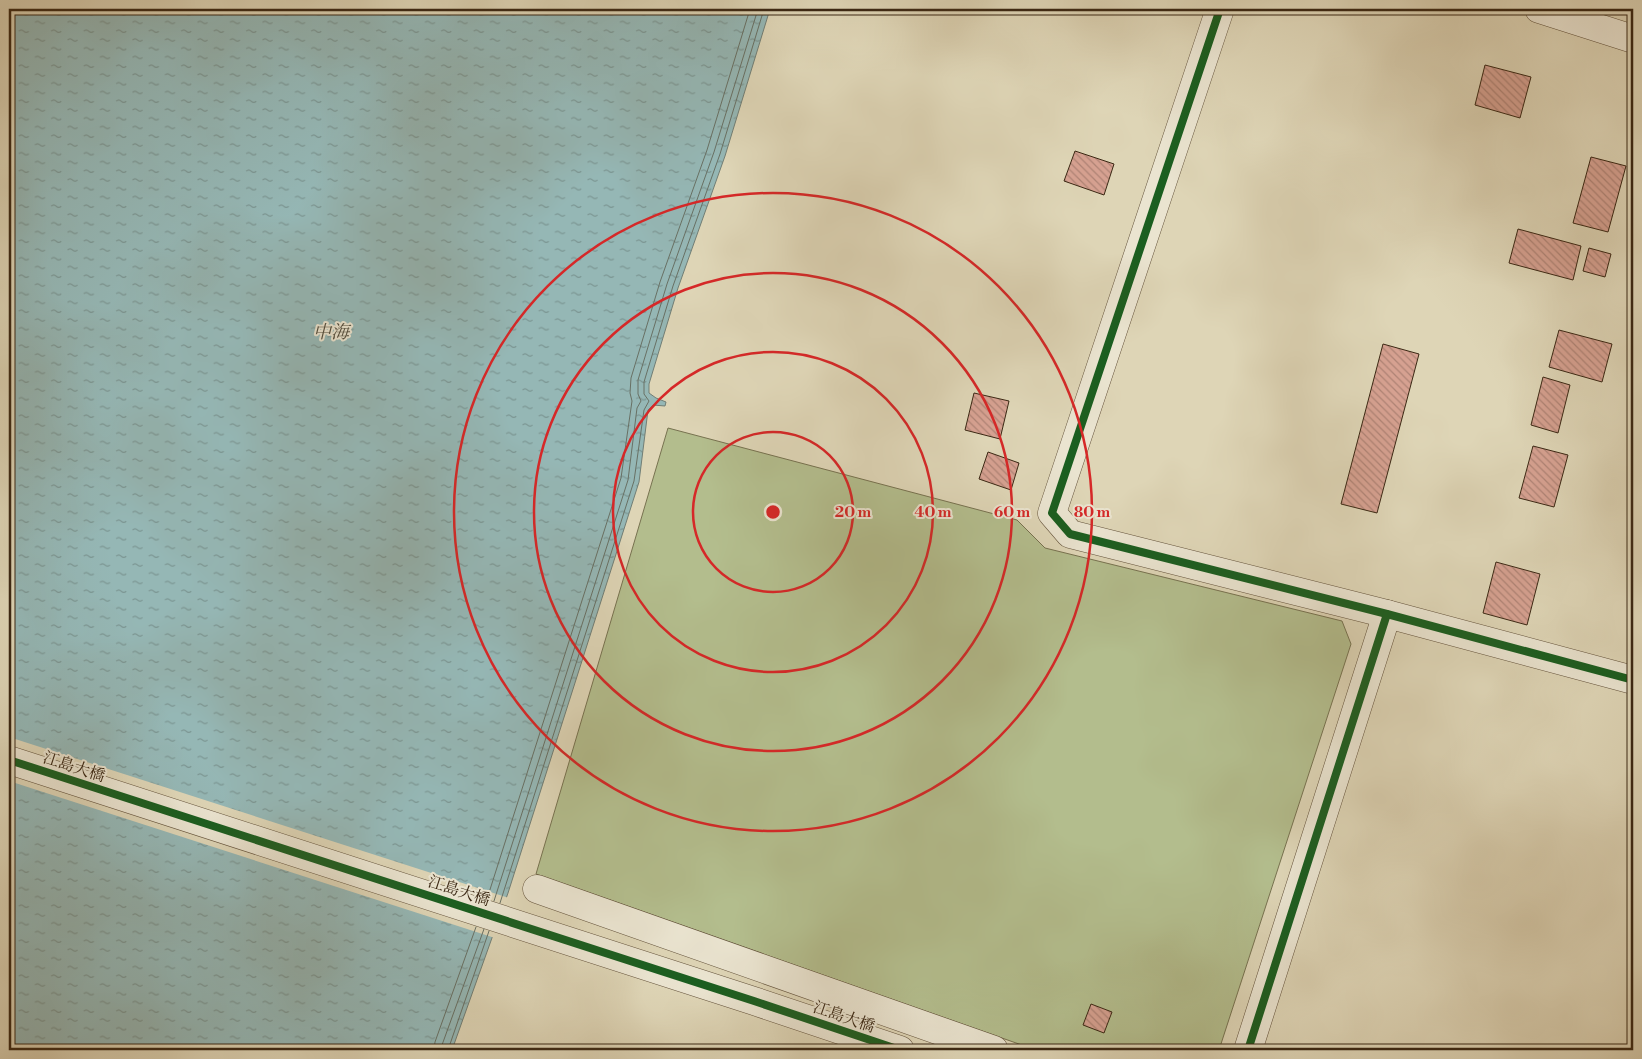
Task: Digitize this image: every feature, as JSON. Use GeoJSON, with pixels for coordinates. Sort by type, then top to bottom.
{"type":"FeatureCollection","features":[{"type":"Feature","properties":{"kind":"street"},"geometry":{"type":"LineString","coordinates":[[1220,9],[1052,512],[1070,534],[1387,614],[1633,680]]}},
{"type":"Feature","properties":{"kind":"street"},"geometry":{"type":"LineString","coordinates":[[1539,9],[1633,39]]}},
{"type":"Feature","properties":{"kind":"street"},"geometry":{"type":"LineString","coordinates":[[1248,1050],[1387,614]]}},
{"type":"Feature","properties":{"kind":"street","name":"江島大橋"},"geometry":{"type":"LineString","coordinates":[[9,760],[900,1050]]}},
{"type":"Feature","properties":{"kind":"street"},"geometry":{"type":"LineString","coordinates":[[537,889],[994,1050]]}},
{"type":"Feature","properties":{"kind":"green space"},"geometry":{"type":"Polygon","coordinates":[[[668,428],[1017,520],[1045,548],[1342,621],[1351,644],[1219,1050],[1036,1050],[536,874],[668,428]]]}},
{"type":"Feature","properties":{"kind":"water","name":"中海"},"geometry":{"type":"Polygon","coordinates":[[[9,9],[770,9],[725,156],[678,288],[649,384],[649,393],[666,402],[665,406],[653,405],[648,410],[639,482],[508,893],[452,1050],[9,1050],[9,9]]]}},
{"type":"Feature","properties":{"kind":"pier"},"geometry":{"type":"Polygon","coordinates":[[[9,737],[509,898],[495,938],[9,781],[9,737]]]}},
{"type":"Feature","properties":{"kind":"building"},"geometry":{"type":"Polygon","coordinates":[[[1485,65],[1531,77],[1520,118],[1475,105],[1485,65]]]}},
{"type":"Feature","properties":{"kind":"building"},"geometry":{"type":"Polygon","coordinates":[[[1075,151],[1114,164],[1104,195],[1064,181],[1075,151]]]}},
{"type":"Feature","properties":{"kind":"building"},"geometry":{"type":"Polygon","coordinates":[[[1591,157],[1626,166],[1608,232],[1573,223],[1591,157]]]}},
{"type":"Feature","properties":{"kind":"building"},"geometry":{"type":"Polygon","coordinates":[[[1518,229],[1581,246],[1573,280],[1509,263],[1518,229]]]}},
{"type":"Feature","properties":{"kind":"building"},"geometry":{"type":"Polygon","coordinates":[[[1589,248],[1611,254],[1605,277],[1583,271],[1589,248]]]}},
{"type":"Feature","properties":{"kind":"building"},"geometry":{"type":"Polygon","coordinates":[[[1559,330],[1612,344],[1602,382],[1549,367],[1559,330]]]}},
{"type":"Feature","properties":{"kind":"building"},"geometry":{"type":"Polygon","coordinates":[[[1383,344],[1419,354],[1377,513],[1341,504],[1383,344]]]}},
{"type":"Feature","properties":{"kind":"building"},"geometry":{"type":"Polygon","coordinates":[[[1543,377],[1570,385],[1558,433],[1531,425],[1543,377]]]}},
{"type":"Feature","properties":{"kind":"building"},"geometry":{"type":"Polygon","coordinates":[[[974,393],[1009,401],[1000,439],[965,430],[974,393]]]}},
{"type":"Feature","properties":{"kind":"building"},"geometry":{"type":"Polygon","coordinates":[[[1533,446],[1568,455],[1554,507],[1519,498],[1533,446]]]}},
{"type":"Feature","properties":{"kind":"building"},"geometry":{"type":"Polygon","coordinates":[[[988,452],[1019,463],[1011,490],[979,479],[988,452]]]}},
{"type":"Feature","properties":{"kind":"building"},"geometry":{"type":"Polygon","coordinates":[[[1496,562],[1540,574],[1527,625],[1483,613],[1496,562]]]}},
{"type":"Feature","properties":{"kind":"building"},"geometry":{"type":"Polygon","coordinates":[[[1091,1004],[1112,1012],[1104,1033],[1083,1025],[1091,1004]]]}},
{"type":"Feature","properties":{"kind":"cycle path"},"geometry":{"type":"LineString","coordinates":[[1220,9],[1052,513],[1070,534],[1387,614],[1633,680]]}},
{"type":"Feature","properties":{"kind":"cycle path"},"geometry":{"type":"LineString","coordinates":[[1248,1050],[1387,614]]}},
{"type":"Feature","properties":{"kind":"cycle path"},"geometry":{"type":"LineString","coordinates":[[9,760],[900,1050]]}}]}
